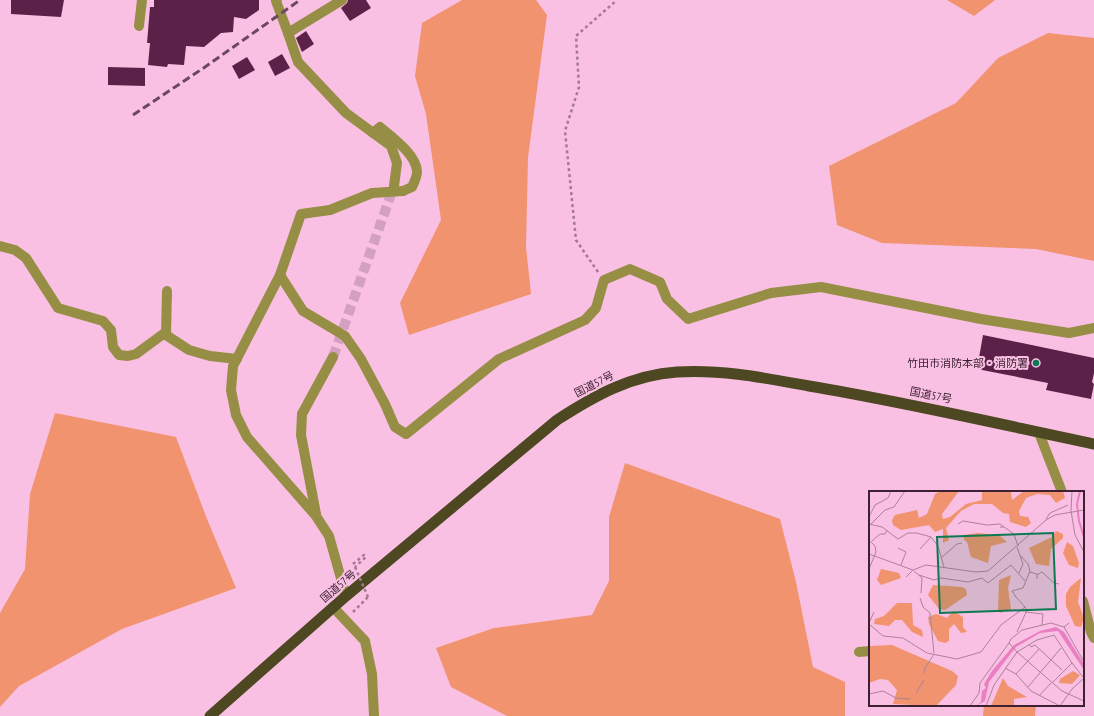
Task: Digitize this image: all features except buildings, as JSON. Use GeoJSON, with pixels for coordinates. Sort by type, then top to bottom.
{"type":"FeatureCollection","features":[{"type":"Feature","properties":{"kind":"highway","name":"国道57号"},"geometry":{"type":"LineString","coordinates":[[210,716],[333,607],[557,420],[589,400],[626,383],[676,372],[715,372],[744,375],[892,401],[1094,444]]}},
{"type":"Feature","properties":{"kind":"street"},"geometry":{"type":"LineString","coordinates":[[139,26],[142,0]]}},
{"type":"Feature","properties":{"kind":"street"},"geometry":{"type":"LineString","coordinates":[[277,0],[276,1],[298,62],[346,113],[391,146],[397,163],[398,189]]}},
{"type":"Feature","properties":{"kind":"street"},"geometry":{"type":"LineString","coordinates":[[288,33],[342,0]]}},
{"type":"Feature","properties":{"kind":"street"},"geometry":{"type":"LineString","coordinates":[[346,596],[329,536],[316,516],[247,437],[236,415],[230,390],[233,366],[280,275],[301,214],[330,210],[372,193],[412,187],[416,179],[417,171],[413,160],[404,148],[380,127],[372,132]]}},
{"type":"Feature","properties":{"kind":"street"},"geometry":{"type":"LineString","coordinates":[[0,246],[16,250],[26,258],[58,308],[103,321],[111,330],[113,346],[119,355],[128,356],[136,354],[166,332]]}},
{"type":"Feature","properties":{"kind":"street"},"geometry":{"type":"LineString","coordinates":[[280,275],[303,310],[345,336],[361,360],[385,404],[395,427],[406,434],[499,359],[585,320],[596,308],[604,280],[630,268],[660,282],[667,300],[688,320],[771,293],[820,287],[981,319],[1062,332],[1069,333],[1094,328]]}},
{"type":"Feature","properties":{"kind":"street"},"geometry":{"type":"LineString","coordinates":[[167,291],[166,335],[189,350],[210,356],[237,359]]}},
{"type":"Feature","properties":{"kind":"street"},"geometry":{"type":"LineString","coordinates":[[316,516],[301,435],[302,414],[332,357]]}},
{"type":"Feature","properties":{"kind":"street"},"geometry":{"type":"LineString","coordinates":[[1039,433],[1062,491]]}},
{"type":"Feature","properties":{"kind":"street"},"geometry":{"type":"LineString","coordinates":[[1084,605],[1094,638]]}},
{"type":"Feature","properties":{"kind":"street"},"geometry":{"type":"LineString","coordinates":[[333,607],[365,641],[372,674],[374,716]]}},
{"type":"Feature","properties":{"kind":"street"},"geometry":{"type":"LineString","coordinates":[[859,652],[869,651]]}},
{"type":"Feature","properties":{"kind":"path"},"geometry":{"type":"LineString","coordinates":[[604,280],[576,240],[565,130],[579,87],[576,36],[617,0]]}},
{"type":"Feature","properties":{"kind":"path"},"geometry":{"type":"LineString","coordinates":[[350,615],[368,597],[356,567],[366,557],[364,555],[353,564]]}},
{"type":"Feature","properties":{"kind":"shaded area"},"geometry":{"type":"Polygon","coordinates":[[[462,0],[536,0],[547,15],[528,157],[526,247],[531,294],[409,335],[400,303],[441,220],[426,114],[415,76],[422,23],[462,0]]]}},
{"type":"Feature","properties":{"kind":"shaded area"},"geometry":{"type":"Polygon","coordinates":[[[947,0],[995,0],[974,16],[947,0]]]}},
{"type":"Feature","properties":{"kind":"shaded area"},"geometry":{"type":"Polygon","coordinates":[[[1048,33],[1094,38],[1094,261],[1036,249],[882,243],[837,225],[829,166],[956,103],[998,58],[1048,33]]]}},
{"type":"Feature","properties":{"kind":"shaded area"},"geometry":{"type":"Polygon","coordinates":[[[55,413],[176,437],[207,519],[236,588],[122,629],[19,686],[0,707],[0,613],[25,569],[30,494],[55,413]]]}},
{"type":"Feature","properties":{"kind":"shaded area"},"geometry":{"type":"Polygon","coordinates":[[[625,463],[780,519],[796,582],[813,667],[845,682],[845,716],[507,716],[451,687],[436,648],[494,628],[592,615],[609,581],[609,517],[625,463]]]}},
{"type":"Feature","properties":{"kind":"shaded area"},"geometry":{"type":"Polygon","coordinates":[[[984,706],[1036,706],[1035,716],[983,716],[984,706]]]}},
{"type":"Feature","properties":{"kind":"tunnel"},"geometry":{"type":"LineString","coordinates":[[333,357],[394,186]]}},
{"type":"Feature","properties":{"kind":"railway"},"geometry":{"type":"LineString","coordinates":[[133,115],[205,67],[300,0]]}},
{"type":"Feature","properties":{"kind":"place","name":"竹田市消防本部・消防署"},"geometry":{"type":"Point","coordinates":[1036,363]}}]}
